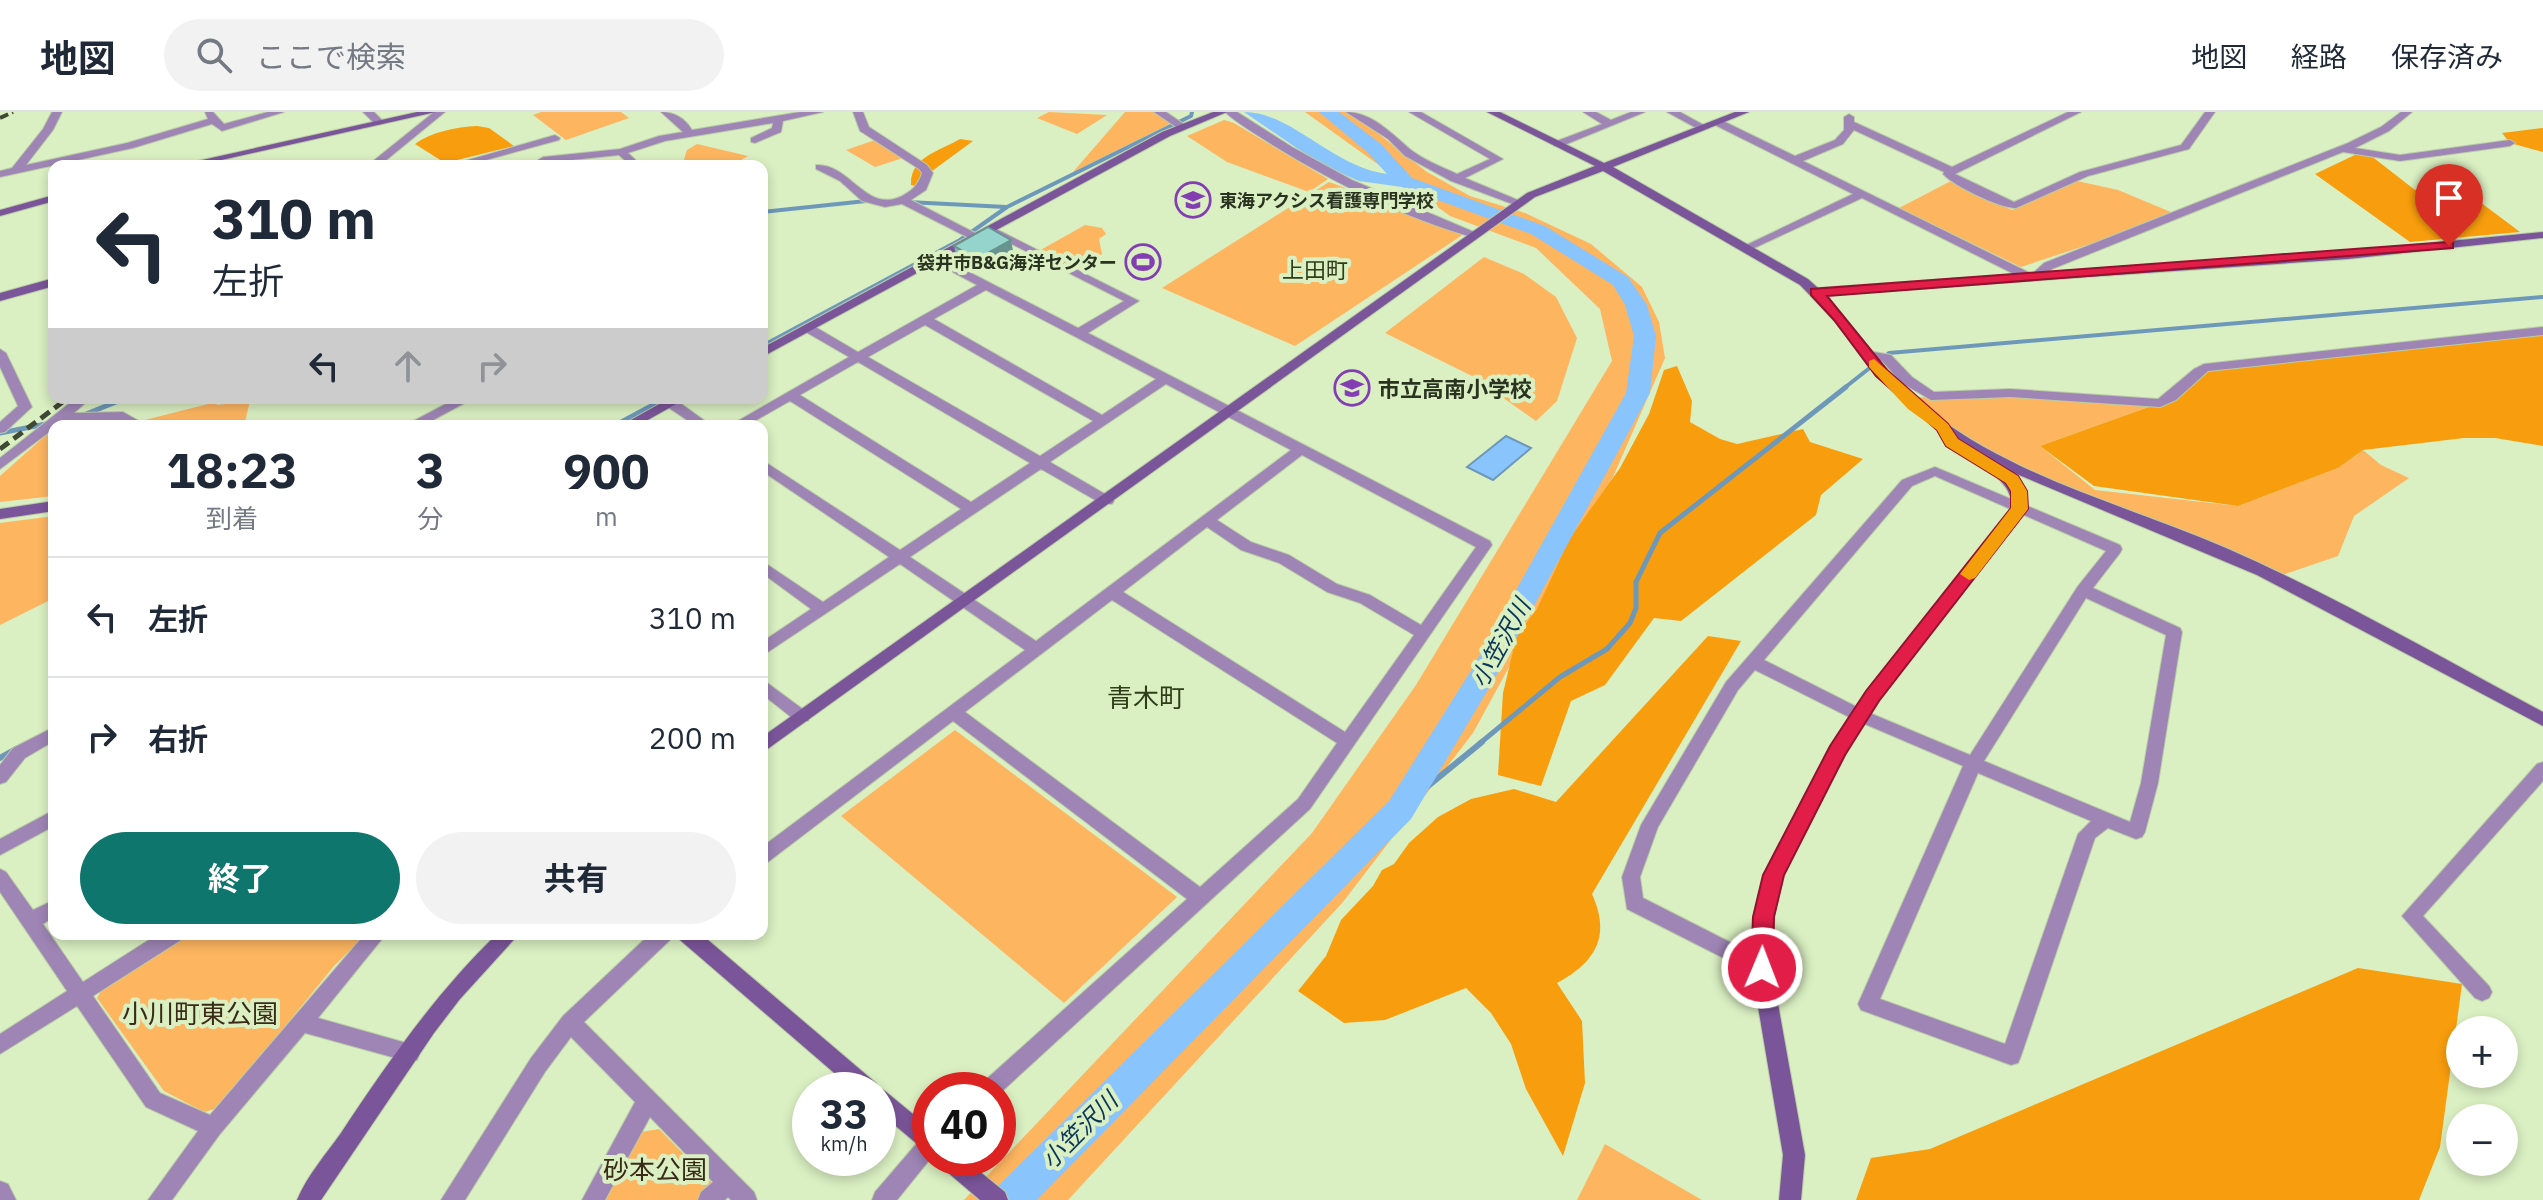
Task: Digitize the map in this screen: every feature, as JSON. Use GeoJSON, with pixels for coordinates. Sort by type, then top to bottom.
{"type":"FeatureCollection","features":[{"type":"Feature","properties":{"kind":"street"},"geometry":{"type":"LineString","coordinates":[[15,172],[48,130],[57,112]]}},
{"type":"Feature","properties":{"kind":"street"},"geometry":{"type":"LineString","coordinates":[[68,160],[129,146],[210,116],[222,128],[279,112]]}},
{"type":"Feature","properties":{"kind":"street"},"geometry":{"type":"LineString","coordinates":[[368,112],[380,123]]}},
{"type":"Feature","properties":{"kind":"street"},"geometry":{"type":"LineString","coordinates":[[208,160],[431,112]]}},
{"type":"Feature","properties":{"kind":"street"},"geometry":{"type":"LineString","coordinates":[[380,160],[440,112]]}},
{"type":"Feature","properties":{"kind":"street"},"geometry":{"type":"LineString","coordinates":[[666,112],[685,126],[689,133]]}},
{"type":"Feature","properties":{"kind":"street"},"geometry":{"type":"LineString","coordinates":[[543,160],[621,152],[762,116],[778,119],[818,112]]}},
{"type":"Feature","properties":{"kind":"street"},"geometry":{"type":"LineString","coordinates":[[820,167],[844,179],[875,202],[903,200],[922,188],[928,173],[864,129],[858,112]]}},
{"type":"Feature","properties":{"kind":"street"},"geometry":{"type":"LineString","coordinates":[[1159,112],[1183,127]]}},
{"type":"Feature","properties":{"kind":"street"},"geometry":{"type":"LineString","coordinates":[[768,350],[1183,127],[1222,112]]}},
{"type":"Feature","properties":{"kind":"street"},"geometry":{"type":"LineString","coordinates":[[1230,112],[1321,171],[1386,202],[1477,234]]}},
{"type":"Feature","properties":{"kind":"street"},"geometry":{"type":"LineString","coordinates":[[1351,112],[1392,137],[1409,154],[1455,179],[1516,205]]}},
{"type":"Feature","properties":{"kind":"street"},"geometry":{"type":"LineString","coordinates":[[1414,112],[1498,159],[1455,179]]}},
{"type":"Feature","properties":{"kind":"street"},"geometry":{"type":"LineString","coordinates":[[1427,119],[1444,112]]}},
{"type":"Feature","properties":{"kind":"street"},"geometry":{"type":"LineString","coordinates":[[1492,112],[1603,166],[1816,292],[1898,391],[1977,450],[2028,476],[2251,565],[2543,720]]}},
{"type":"Feature","properties":{"kind":"street"},"geometry":{"type":"LineString","coordinates":[[1588,112],[1611,124]]}},
{"type":"Feature","properties":{"kind":"street"},"geometry":{"type":"LineString","coordinates":[[1558,144],[1640,112]]}},
{"type":"Feature","properties":{"kind":"street"},"geometry":{"type":"LineString","coordinates":[[1672,112],[1704,128]]}},
{"type":"Feature","properties":{"kind":"street"},"geometry":{"type":"LineString","coordinates":[[768,742],[967,602],[1516,205],[1603,166],[1744,112]]}},
{"type":"Feature","properties":{"kind":"street"},"geometry":{"type":"LineString","coordinates":[[2076,112],[1952,171],[1949,176],[2009,205],[2016,205],[2084,174],[2185,147],[2210,112]]}},
{"type":"Feature","properties":{"kind":"street"},"geometry":{"type":"LineString","coordinates":[[2032,275],[2343,149],[2385,129],[2407,112]]}},
{"type":"Feature","properties":{"kind":"street"},"geometry":{"type":"LineString","coordinates":[[1793,161],[1839,142],[1849,131],[1849,118],[1952,171]]}},
{"type":"Feature","properties":{"kind":"street"},"geometry":{"type":"LineString","coordinates":[[755,140],[777,130],[778,119]]}},
{"type":"Feature","properties":{"kind":"street"},"geometry":{"type":"LineString","coordinates":[[1719,123],[2032,275]]}},
{"type":"Feature","properties":{"kind":"street"},"geometry":{"type":"LineString","coordinates":[[474,160],[555,138]]}},
{"type":"Feature","properties":{"kind":"street"},"geometry":{"type":"LineString","coordinates":[[2343,149],[2400,158],[2510,143]]}},
{"type":"Feature","properties":{"kind":"street"},"geometry":{"type":"LineString","coordinates":[[621,152],[630,160]]}},
{"type":"Feature","properties":{"kind":"street"},"geometry":{"type":"LineString","coordinates":[[0,174],[48,164]]}},
{"type":"Feature","properties":{"kind":"street"},"geometry":{"type":"LineString","coordinates":[[1746,248],[1862,194]]}},
{"type":"Feature","properties":{"kind":"street"},"geometry":{"type":"LineString","coordinates":[[0,213],[48,200]]}},
{"type":"Feature","properties":{"kind":"street"},"geometry":{"type":"LineString","coordinates":[[903,200],[975,237]]}},
{"type":"Feature","properties":{"kind":"street"},"geometry":{"type":"LineString","coordinates":[[990,229],[1133,301],[1077,334]]}},
{"type":"Feature","properties":{"kind":"street"},"geometry":{"type":"LineString","coordinates":[[1816,292],[2348,255],[2543,235]]}},
{"type":"Feature","properties":{"kind":"street"},"geometry":{"type":"LineString","coordinates":[[934,258],[1163,380],[1485,545],[1304,804],[1009,1072]]}},
{"type":"Feature","properties":{"kind":"street"},"geometry":{"type":"LineString","coordinates":[[0,297],[48,284]]}},
{"type":"Feature","properties":{"kind":"street"},"geometry":{"type":"LineString","coordinates":[[746,420],[984,286]]}},
{"type":"Feature","properties":{"kind":"street"},"geometry":{"type":"LineString","coordinates":[[924,319],[1103,421]]}},
{"type":"Feature","properties":{"kind":"street"},"geometry":{"type":"LineString","coordinates":[[808,328],[1107,501]]}},
{"type":"Feature","properties":{"kind":"street"},"geometry":{"type":"LineString","coordinates":[[1868,355],[1886,358],[1907,380],[1931,396],[2010,393],[2160,403],[2168,400],[2188,378],[2204,368],[2543,331]]}},
{"type":"Feature","properties":{"kind":"street"},"geometry":{"type":"LineString","coordinates":[[0,353],[25,407],[0,429]]}},
{"type":"Feature","properties":{"kind":"street"},"geometry":{"type":"LineString","coordinates":[[768,646],[1163,380]]}},
{"type":"Feature","properties":{"kind":"street"},"geometry":{"type":"LineString","coordinates":[[790,395],[971,509]]}},
{"type":"Feature","properties":{"kind":"street"},"geometry":{"type":"LineString","coordinates":[[55,420],[76,404]]}},
{"type":"Feature","properties":{"kind":"street"},"geometry":{"type":"LineString","coordinates":[[423,420],[455,404]]}},
{"type":"Feature","properties":{"kind":"street"},"geometry":{"type":"LineString","coordinates":[[638,420],[668,404]]}},
{"type":"Feature","properties":{"kind":"street"},"geometry":{"type":"LineString","coordinates":[[680,404],[698,420]]}},
{"type":"Feature","properties":{"kind":"street"},"geometry":{"type":"LineString","coordinates":[[59,417],[123,416],[130,420]]}},
{"type":"Feature","properties":{"kind":"street"},"geometry":{"type":"LineString","coordinates":[[0,465],[48,426]]}},
{"type":"Feature","properties":{"kind":"street"},"geometry":{"type":"LineString","coordinates":[[1790,1200],[1794,1155],[1762,968],[1764,917],[1774,875],[1859,715],[2019,509],[2019,491],[2012,480],[1964,452],[1952,442],[1943,427]]}},
{"type":"Feature","properties":{"kind":"street"},"geometry":{"type":"LineString","coordinates":[[768,852],[1301,449]]}},
{"type":"Feature","properties":{"kind":"street"},"geometry":{"type":"LineString","coordinates":[[768,468],[1037,650]]}},
{"type":"Feature","properties":{"kind":"street"},"geometry":{"type":"LineString","coordinates":[[1762,968],[1634,903],[1631,877],[1650,825],[1672,782],[1732,686],[1907,483],[1935,471],[2115,549],[2083,590],[1973,764],[1868,1004],[2011,1056],[2087,834],[2105,820]]}},
{"type":"Feature","properties":{"kind":"street"},"geometry":{"type":"LineString","coordinates":[[0,514],[48,507]]}},
{"type":"Feature","properties":{"kind":"street"},"geometry":{"type":"LineString","coordinates":[[1207,520],[1246,546],[1284,559],[1332,588],[1365,599],[1423,633]]}},
{"type":"Feature","properties":{"kind":"street"},"geometry":{"type":"LineString","coordinates":[[768,570],[822,609]]}},
{"type":"Feature","properties":{"kind":"street"},"geometry":{"type":"LineString","coordinates":[[1752,661],[1859,715],[2136,832],[2151,789],[2164,675],[2174,632],[2083,590]]}},
{"type":"Feature","properties":{"kind":"street"},"geometry":{"type":"LineString","coordinates":[[1113,593],[1347,741]]}},
{"type":"Feature","properties":{"kind":"street"},"geometry":{"type":"LineString","coordinates":[[768,690],[802,717]]}},
{"type":"Feature","properties":{"kind":"street"},"geometry":{"type":"LineString","coordinates":[[953,712],[1200,898]]}},
{"type":"Feature","properties":{"kind":"street"},"geometry":{"type":"LineString","coordinates":[[0,777],[19,753],[48,736]]}},
{"type":"Feature","properties":{"kind":"street"},"geometry":{"type":"LineString","coordinates":[[2482,992],[2411,916],[2543,769]]}},
{"type":"Feature","properties":{"kind":"street"},"geometry":{"type":"LineString","coordinates":[[0,848],[48,820]]}},
{"type":"Feature","properties":{"kind":"street"},"geometry":{"type":"LineString","coordinates":[[0,877],[153,1100],[213,1127]]}},
{"type":"Feature","properties":{"kind":"street"},"geometry":{"type":"LineString","coordinates":[[31,921],[48,911]]}},
{"type":"Feature","properties":{"kind":"street"},"geometry":{"type":"LineString","coordinates":[[0,1045],[164,940]]}},
{"type":"Feature","properties":{"kind":"street"},"geometry":{"type":"LineString","coordinates":[[159,1200],[213,1127],[372,940]]}},
{"type":"Feature","properties":{"kind":"street"},"geometry":{"type":"LineString","coordinates":[[308,1200],[410,1053],[479,961],[503,940]]}},
{"type":"Feature","properties":{"kind":"street"},"geometry":{"type":"LineString","coordinates":[[452,1200],[570,1022],[657,940]]}},
{"type":"Feature","properties":{"kind":"street"},"geometry":{"type":"LineString","coordinates":[[694,940],[848,1072]]}},
{"type":"Feature","properties":{"kind":"street"},"geometry":{"type":"LineString","coordinates":[[570,1022],[646,1103],[746,1200]]}},
{"type":"Feature","properties":{"kind":"street"},"geometry":{"type":"LineString","coordinates":[[302,1023],[410,1053]]}},
{"type":"Feature","properties":{"kind":"street"},"geometry":{"type":"LineString","coordinates":[[593,1200],[646,1103]]}},
{"type":"Feature","properties":{"kind":"street"},"geometry":{"type":"LineString","coordinates":[[896,1114],[912,1127]]}},
{"type":"Feature","properties":{"kind":"street"},"geometry":{"type":"LineString","coordinates":[[883,1200],[912,1165]]}},
{"type":"Feature","properties":{"kind":"street"},"geometry":{"type":"LineString","coordinates":[[968,1176],[997,1200]]}},
{"type":"Feature","properties":{"kind":"street"},"geometry":{"type":"LineString","coordinates":[[709,1200],[728,1182]]}},
{"type":"Feature","properties":{"kind":"street"},"geometry":{"type":"LineString","coordinates":[[0,1192],[5,1200]]}},
{"type":"Feature","properties":{"kind":"green space"},"geometry":{"type":"Polygon","coordinates":[[[541,112],[621,112],[629,118],[566,140],[533,115],[541,112]]]}},
{"type":"Feature","properties":{"kind":"green space"},"geometry":{"type":"Polygon","coordinates":[[[1049,112],[1107,115],[1077,134],[1037,118],[1049,112]]]}},
{"type":"Feature","properties":{"kind":"green space"},"geometry":{"type":"Polygon","coordinates":[[[1125,112],[1159,112],[1176,121],[1073,172],[1125,112]]]}},
{"type":"Feature","properties":{"kind":"green space"},"geometry":{"type":"Polygon","coordinates":[[[1305,112],[1351,112],[1427,172],[1470,196],[1525,213],[1591,244],[1642,287],[1659,322],[1665,358],[1613,477],[1473,733],[1343,902],[1068,1200],[964,1200],[987,1176],[1016,1176],[1016,1145],[1312,833],[1416,685],[1612,361],[1600,309],[1536,248],[1450,216],[1305,112]]]}},
{"type":"Feature","properties":{"kind":"green space"},"geometry":{"type":"Polygon","coordinates":[[[1224,120],[1328,179],[1309,192],[1227,162],[1187,136],[1224,120]]]}},
{"type":"Feature","properties":{"kind":"green space"},"geometry":{"type":"Polygon","coordinates":[[[878,139],[903,158],[875,167],[846,150],[878,139]]]}},
{"type":"Feature","properties":{"kind":"green space"},"geometry":{"type":"Polygon","coordinates":[[[697,144],[748,156],[741,160],[684,160],[687,150],[697,144]]]}},
{"type":"Feature","properties":{"kind":"green space"},"geometry":{"type":"Polygon","coordinates":[[[1951,181],[2012,210],[2077,181],[2118,190],[2178,215],[2021,267],[1899,208],[1951,181]]]}},
{"type":"Feature","properties":{"kind":"green space"},"geometry":{"type":"Polygon","coordinates":[[[1329,182],[1467,232],[1295,346],[1162,288],[1329,182]]]}},
{"type":"Feature","properties":{"kind":"green space"},"geometry":{"type":"Polygon","coordinates":[[[1085,225],[1102,228],[1106,234],[1099,239],[1102,254],[1074,271],[1037,252],[1085,225]]]}},
{"type":"Feature","properties":{"kind":"green space"},"geometry":{"type":"Polygon","coordinates":[[[1484,257],[1524,274],[1556,297],[1577,338],[1557,401],[1536,421],[1472,376],[1385,333],[1484,257]]]}},
{"type":"Feature","properties":{"kind":"green space"},"geometry":{"type":"Polygon","coordinates":[[[2020,393],[2160,403],[2040,446],[2095,490],[2238,506],[2338,468],[2363,450],[2381,465],[2409,478],[2354,516],[2338,556],[2282,575],[2038,480],[1973,447],[1906,398],[2020,393]]]}},
{"type":"Feature","properties":{"kind":"green space"},"geometry":{"type":"Polygon","coordinates":[[[208,404],[249,404],[245,420],[145,420],[208,404]]]}},
{"type":"Feature","properties":{"kind":"green space"},"geometry":{"type":"Polygon","coordinates":[[[48,433],[48,497],[0,502],[0,476],[48,433]]]}},
{"type":"Feature","properties":{"kind":"green space"},"geometry":{"type":"Polygon","coordinates":[[[48,517],[48,601],[0,625],[0,523],[48,517]]]}},
{"type":"Feature","properties":{"kind":"green space"},"geometry":{"type":"Polygon","coordinates":[[[955,730],[1177,897],[1064,1003],[841,816],[955,730]]]}},
{"type":"Feature","properties":{"kind":"green space","name":"小川町東公園"},"geometry":{"type":"Polygon","coordinates":[[[177,940],[361,940],[334,966],[219,1108],[204,1112],[164,1091],[97,998],[104,986],[177,940]]]}},
{"type":"Feature","properties":{"kind":"green space","name":"砂本公園"},"geometry":{"type":"Polygon","coordinates":[[[659,1129],[713,1184],[697,1200],[603,1200],[641,1132],[659,1129]]]}},
{"type":"Feature","properties":{"kind":"green space"},"geometry":{"type":"Polygon","coordinates":[[[1605,1144],[1702,1200],[1577,1200],[1605,1144]]]}},
{"type":"Feature","properties":{"kind":"shaded area"},"geometry":{"type":"Polygon","coordinates":[[[461,128],[489,128],[514,146],[457,160],[440,160],[415,144],[428,136],[461,128]]]}},
{"type":"Feature","properties":{"kind":"shaded area"},"geometry":{"type":"Polygon","coordinates":[[[2543,128],[2543,152],[2510,143],[2502,133],[2543,128]]]}},
{"type":"Feature","properties":{"kind":"shaded area"},"geometry":{"type":"Polygon","coordinates":[[[960,139],[973,141],[928,174],[922,188],[911,185],[915,168],[920,162],[960,139]]]}},
{"type":"Feature","properties":{"kind":"shaded area"},"geometry":{"type":"Polygon","coordinates":[[[2359,153],[2370,155],[2415,190],[2460,187],[2520,232],[2410,242],[2315,174],[2359,153]]]}},
{"type":"Feature","properties":{"kind":"shaded area"},"geometry":{"type":"Polygon","coordinates":[[[2543,331],[2543,446],[2495,438],[2464,438],[2363,450],[2338,468],[2238,506],[2094,486],[2040,446],[2160,403],[2204,368],[2543,331]]]}},
{"type":"Feature","properties":{"kind":"shaded area"},"geometry":{"type":"Polygon","coordinates":[[[1677,366],[1692,401],[1690,422],[1720,439],[1737,444],[1803,429],[1810,442],[1863,459],[1821,495],[1816,515],[1681,621],[1654,618],[1605,685],[1571,701],[1541,786],[1498,775],[1503,693],[1517,635],[1537,609],[1570,538],[1620,468],[1649,414],[1664,370],[1677,366]]]}},
{"type":"Feature","properties":{"kind":"shaded area"},"geometry":{"type":"Polygon","coordinates":[[[1708,636],[1741,641],[1592,894],[1600,923],[1596,946],[1582,966],[1557,983],[1582,1021],[1585,1083],[1563,1156],[1526,1089],[1511,1044],[1491,1013],[1466,988],[1385,1020],[1344,1023],[1298,991],[1326,956],[1341,920],[1373,886],[1382,870],[1394,864],[1409,843],[1438,817],[1471,799],[1514,789],[1556,802],[1708,636]]]}},
{"type":"Feature","properties":{"kind":"shaded area"},"geometry":{"type":"Polygon","coordinates":[[[2358,968],[2462,984],[2458,1016],[2446,1016],[2448,1088],[2440,1147],[2419,1200],[1856,1200],[1871,1158],[1930,1149],[2358,968]]]}},
{"type":"Feature","properties":{"kind":"water"},"geometry":{"type":"Polygon","coordinates":[[[1506,436],[1531,448],[1493,480],[1467,467],[1506,436]]]}},
{"type":"Feature","properties":{"kind":"building"},"geometry":{"type":"Polygon","coordinates":[[[988,227],[1011,240],[977,259],[954,246],[988,227]]]}},
{"type":"Feature","properties":{"kind":"waterway"},"geometry":{"type":"LineString","coordinates":[[768,343],[960,240],[1007,207],[1191,116],[1192,112]]}},
{"type":"Feature","properties":{"kind":"waterway"},"geometry":{"type":"LineString","coordinates":[[1253,112],[1327,160],[1366,177],[1405,182]]}},
{"type":"Feature","properties":{"kind":"waterway","name":"小笠沢川"},"geometry":{"type":"LineString","coordinates":[[1328,112],[1374,148],[1405,182]]}},
{"type":"Feature","properties":{"kind":"waterway","name":"小笠沢川"},"geometry":{"type":"LineString","coordinates":[[1010,1200],[1400,810],[1482,676],[1638,393],[1645,336],[1636,305],[1621,281],[1538,230],[1405,182]]}},
{"type":"Feature","properties":{"kind":"waterway"},"geometry":{"type":"LineString","coordinates":[[768,211],[866,201]]}},
{"type":"Feature","properties":{"kind":"waterway"},"geometry":{"type":"LineString","coordinates":[[908,202],[1006,207]]}},
{"type":"Feature","properties":{"kind":"waterway"},"geometry":{"type":"LineString","coordinates":[[1884,357],[1889,353],[2543,297]]}},
{"type":"Feature","properties":{"kind":"waterway"},"geometry":{"type":"LineString","coordinates":[[1843,389],[1876,363]]}},
{"type":"Feature","properties":{"kind":"waterway"},"geometry":{"type":"LineString","coordinates":[[1479,744],[1560,677],[1607,649],[1630,623],[1636,608],[1636,582],[1660,533],[1846,387]]}},
{"type":"Feature","properties":{"kind":"waterway"},"geometry":{"type":"LineString","coordinates":[[86,414],[111,404]]}},
{"type":"Feature","properties":{"kind":"waterway"},"geometry":{"type":"LineString","coordinates":[[625,420],[655,404]]}},
{"type":"Feature","properties":{"kind":"waterway"},"geometry":{"type":"LineString","coordinates":[[0,433],[46,424]]}},
{"type":"Feature","properties":{"kind":"waterway"},"geometry":{"type":"LineString","coordinates":[[1400,809],[1482,742]]}},
{"type":"Feature","properties":{"kind":"waterway"},"geometry":{"type":"LineString","coordinates":[[0,758],[14,750]]}},
{"type":"Feature","properties":{"kind":"railway"},"geometry":{"type":"LineString","coordinates":[[0,118],[13,112]]}},
{"type":"Feature","properties":{"kind":"railway"},"geometry":{"type":"LineString","coordinates":[[0,449],[60,404]]}},
{"type":"Feature","properties":{"kind":"slow traffic"},"geometry":{"type":"LineString","coordinates":[[1874,364],[1914,405],[1943,427],[1952,442],[2012,480],[2019,491],[2019,509],[1969,574]]}},
{"type":"Feature","properties":{"kind":"place","name":"東海アクシス看護専門学校"},"geometry":{"type":"Point","coordinates":[1193,200]}},
{"type":"Feature","properties":{"kind":"place","name":"袋井市B&G海洋センター"},"geometry":{"type":"Point","coordinates":[1143,262]}},
{"type":"Feature","properties":{"kind":"place","name":"市立高南小学校"},"geometry":{"type":"Point","coordinates":[1352,388]}},
{"type":"Feature","properties":{"kind":"district","name":"上田町"},"geometry":{"type":"Point","coordinates":[1315,269]}},
{"type":"Feature","properties":{"kind":"district","name":"青木町"},"geometry":{"type":"Point","coordinates":[1146,697]}},
{"type":"Feature","properties":{"kind":"route"},"geometry":{"type":"LineString","coordinates":[[1762,968],[1760,959],[1767,895],[1783,852],[1837,751],[1872,696],[2019,509],[2019,491],[2012,480],[1952,442],[1943,427],[1914,405],[1881,373],[1816,292],[2449,246]]}}]}
